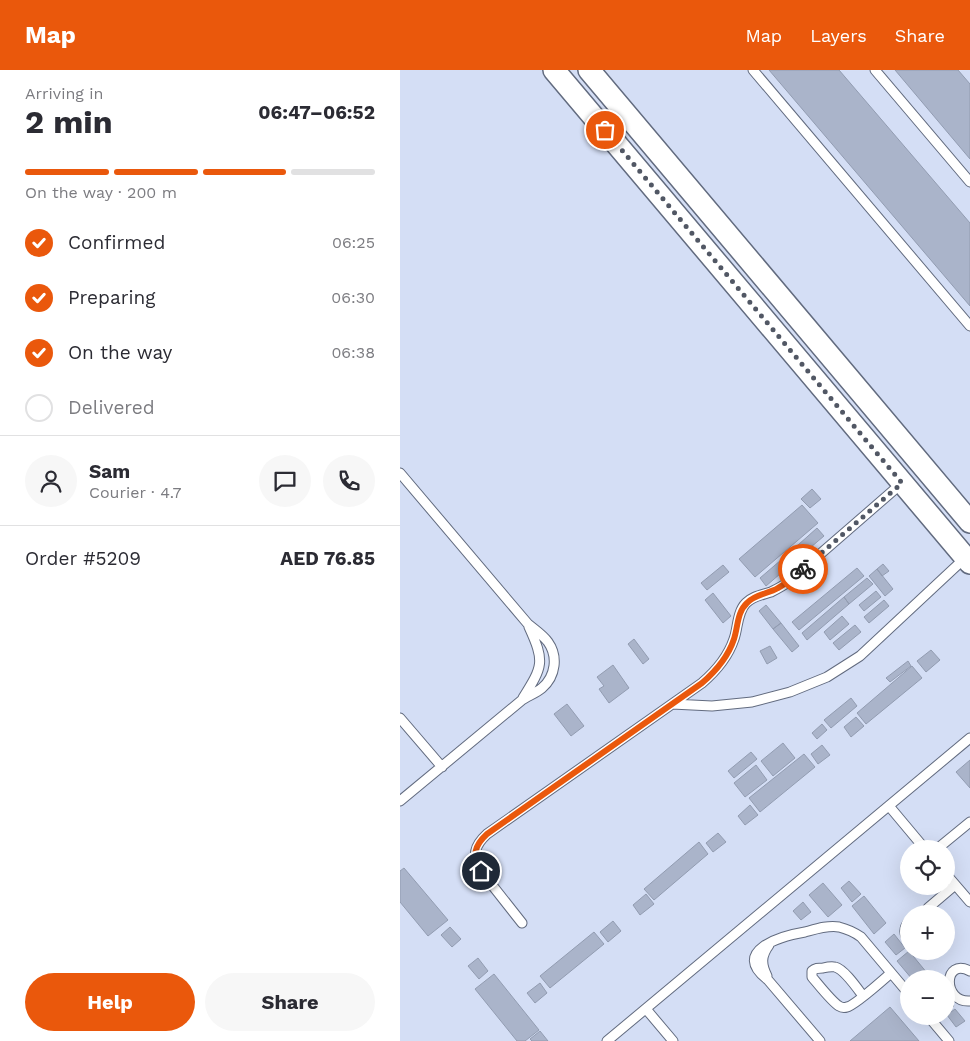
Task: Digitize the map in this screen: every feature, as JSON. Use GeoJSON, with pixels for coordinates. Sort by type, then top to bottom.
{"type":"FeatureCollection","features":[{"type":"Feature","properties":{"kind":"street"},"geometry":{"type":"LineString","coordinates":[[554,70],[968,561]]}},
{"type":"Feature","properties":{"kind":"street"},"geometry":{"type":"LineString","coordinates":[[589,70],[970,522]]}},
{"type":"Feature","properties":{"kind":"street"},"geometry":{"type":"LineString","coordinates":[[784,342],[782,337],[783,331],[790,324],[796,323],[805,327]]}},
{"type":"Feature","properties":{"kind":"lane"},"geometry":{"type":"LineString","coordinates":[[752,70],[970,326]]}},
{"type":"Feature","properties":{"kind":"lane"},"geometry":{"type":"LineString","coordinates":[[875,70],[970,182]]}},
{"type":"Feature","properties":{"kind":"lane"},"geometry":{"type":"LineString","coordinates":[[400,473],[528,624],[547,641],[552,650],[554,660],[554,670],[543,687],[522,700],[400,801]]}},
{"type":"Feature","properties":{"kind":"lane"},"geometry":{"type":"LineString","coordinates":[[522,923],[481,871],[476,861],[475,851],[479,841],[702,683],[726,657],[734,641],[740,613],[745,604],[754,597],[773,591],[788,582],[902,483]]}},
{"type":"Feature","properties":{"kind":"lane"},"geometry":{"type":"LineString","coordinates":[[672,704],[712,706],[752,702],[790,692],[827,677],[860,656],[968,561]]}},
{"type":"Feature","properties":{"kind":"lane"},"geometry":{"type":"LineString","coordinates":[[522,700],[535,680],[540,665],[538,650],[528,624]]}},
{"type":"Feature","properties":{"kind":"lane"},"geometry":{"type":"LineString","coordinates":[[400,718],[442,767]]}},
{"type":"Feature","properties":{"kind":"lane"},"geometry":{"type":"LineString","coordinates":[[608,1041],[970,738]]}},
{"type":"Feature","properties":{"kind":"lane"},"geometry":{"type":"LineString","coordinates":[[889,806],[917,840]]}},
{"type":"Feature","properties":{"kind":"lane"},"geometry":{"type":"LineString","coordinates":[[948,840],[970,822]]}},
{"type":"Feature","properties":{"kind":"lane"},"geometry":{"type":"LineString","coordinates":[[955,885],[970,902]]}},
{"type":"Feature","properties":{"kind":"lane"},"geometry":{"type":"LineString","coordinates":[[932,905],[943,895]]}},
{"type":"Feature","properties":{"kind":"lane"},"geometry":{"type":"LineString","coordinates":[[820,1041],[768,980],[762,967],[762,959],[764,952],[771,943],[788,935],[822,928],[838,927],[854,932],[900,984]]}},
{"type":"Feature","properties":{"kind":"lane"},"geometry":{"type":"LineString","coordinates":[[863,996],[838,968],[817,968],[812,971],[812,977],[844,1008],[863,996],[891,973]]}},
{"type":"Feature","properties":{"kind":"lane"},"geometry":{"type":"LineString","coordinates":[[970,971],[965,968],[957,969],[951,974],[948,982],[951,990],[962,1001],[970,1001]]}},
{"type":"Feature","properties":{"kind":"lane"},"geometry":{"type":"LineString","coordinates":[[646,1009],[673,1041]]}},
{"type":"Feature","properties":{"kind":"lane"},"geometry":{"type":"LineString","coordinates":[[935,1025],[948,1041]]}},
{"type":"Feature","properties":{"kind":"building"},"geometry":{"type":"Polygon","coordinates":[[[769,70],[839,70],[970,223],[970,306],[769,70]]]}},
{"type":"Feature","properties":{"kind":"building"},"geometry":{"type":"Polygon","coordinates":[[[895,70],[958,70],[970,84],[970,159],[895,70]]]}},
{"type":"Feature","properties":{"kind":"building"},"geometry":{"type":"Polygon","coordinates":[[[812,489],[821,499],[810,508],[801,499],[812,489]]]}},
{"type":"Feature","properties":{"kind":"building"},"geometry":{"type":"Polygon","coordinates":[[[802,505],[818,523],[755,577],[739,559],[802,505]]]}},
{"type":"Feature","properties":{"kind":"building"},"geometry":{"type":"Polygon","coordinates":[[[817,528],[824,536],[804,553],[798,545],[817,528]]]}},
{"type":"Feature","properties":{"kind":"building"},"geometry":{"type":"Polygon","coordinates":[[[788,554],[795,561],[766,586],[760,578],[788,554]]]}},
{"type":"Feature","properties":{"kind":"building"},"geometry":{"type":"Polygon","coordinates":[[[883,564],[889,571],[882,576],[877,569],[883,564]]]}},
{"type":"Feature","properties":{"kind":"building"},"geometry":{"type":"Polygon","coordinates":[[[723,565],[729,572],[707,590],[701,583],[723,565]]]}},
{"type":"Feature","properties":{"kind":"building"},"geometry":{"type":"Polygon","coordinates":[[[857,568],[864,576],[799,630],[792,622],[857,568]]]}},
{"type":"Feature","properties":{"kind":"building"},"geometry":{"type":"Polygon","coordinates":[[[877,569],[893,589],[885,596],[869,576],[877,569]]]}},
{"type":"Feature","properties":{"kind":"building"},"geometry":{"type":"Polygon","coordinates":[[[867,578],[873,584],[849,604],[844,597],[867,578]]]}},
{"type":"Feature","properties":{"kind":"building"},"geometry":{"type":"Polygon","coordinates":[[[876,591],[881,597],[864,611],[859,605],[876,591]]]}},
{"type":"Feature","properties":{"kind":"building"},"geometry":{"type":"Polygon","coordinates":[[[713,593],[731,616],[723,623],[705,600],[713,593]]]}},
{"type":"Feature","properties":{"kind":"building"},"geometry":{"type":"Polygon","coordinates":[[[844,597],[849,604],[807,640],[802,633],[844,597]]]}},
{"type":"Feature","properties":{"kind":"building"},"geometry":{"type":"Polygon","coordinates":[[[884,600],[889,606],[869,623],[864,617],[884,600]]]}},
{"type":"Feature","properties":{"kind":"building"},"geometry":{"type":"Polygon","coordinates":[[[766,605],[781,623],[773,629],[759,611],[766,605]]]}},
{"type":"Feature","properties":{"kind":"building"},"geometry":{"type":"Polygon","coordinates":[[[842,616],[849,624],[830,640],[824,632],[842,616]]]}},
{"type":"Feature","properties":{"kind":"building"},"geometry":{"type":"Polygon","coordinates":[[[781,623],[799,646],[792,652],[773,629],[781,623]]]}},
{"type":"Feature","properties":{"kind":"building"},"geometry":{"type":"Polygon","coordinates":[[[855,625],[861,632],[839,650],[833,643],[855,625]]]}},
{"type":"Feature","properties":{"kind":"building"},"geometry":{"type":"Polygon","coordinates":[[[634,639],[649,659],[643,664],[628,644],[634,639]]]}},
{"type":"Feature","properties":{"kind":"building"},"geometry":{"type":"Polygon","coordinates":[[[770,646],[777,658],[767,664],[760,651],[770,646]]]}},
{"type":"Feature","properties":{"kind":"building"},"geometry":{"type":"Polygon","coordinates":[[[931,650],[940,660],[926,672],[917,661],[931,650]]]}},
{"type":"Feature","properties":{"kind":"building"},"geometry":{"type":"Polygon","coordinates":[[[908,661],[911,666],[890,682],[886,678],[908,661]]]}},
{"type":"Feature","properties":{"kind":"building"},"geometry":{"type":"Polygon","coordinates":[[[613,665],[629,688],[609,703],[599,689],[604,686],[597,677],[613,665]]]}},
{"type":"Feature","properties":{"kind":"building"},"geometry":{"type":"Polygon","coordinates":[[[912,666],[922,678],[866,724],[857,713],[912,666]]]}},
{"type":"Feature","properties":{"kind":"building"},"geometry":{"type":"Polygon","coordinates":[[[851,698],[857,706],[831,728],[824,720],[851,698]]]}},
{"type":"Feature","properties":{"kind":"building"},"geometry":{"type":"Polygon","coordinates":[[[567,704],[584,726],[571,736],[554,714],[567,704]]]}},
{"type":"Feature","properties":{"kind":"building"},"geometry":{"type":"Polygon","coordinates":[[[856,717],[864,726],[851,737],[844,727],[856,717]]]}},
{"type":"Feature","properties":{"kind":"building"},"geometry":{"type":"Polygon","coordinates":[[[822,724],[827,730],[817,739],[812,733],[822,724]]]}},
{"type":"Feature","properties":{"kind":"building"},"geometry":{"type":"Polygon","coordinates":[[[783,743],[795,758],[773,776],[761,761],[783,743]]]}},
{"type":"Feature","properties":{"kind":"building"},"geometry":{"type":"Polygon","coordinates":[[[822,745],[830,755],[818,764],[811,754],[822,745]]]}},
{"type":"Feature","properties":{"kind":"building"},"geometry":{"type":"Polygon","coordinates":[[[751,752],[757,759],[734,778],[728,771],[751,752]]]}},
{"type":"Feature","properties":{"kind":"building"},"geometry":{"type":"Polygon","coordinates":[[[804,754],[815,767],[760,812],[749,798],[804,754]]]}},
{"type":"Feature","properties":{"kind":"building"},"geometry":{"type":"Polygon","coordinates":[[[970,760],[970,788],[956,772],[970,760]]]}},
{"type":"Feature","properties":{"kind":"building"},"geometry":{"type":"Polygon","coordinates":[[[756,765],[767,780],[745,797],[734,783],[756,765]]]}},
{"type":"Feature","properties":{"kind":"building"},"geometry":{"type":"Polygon","coordinates":[[[750,805],[758,815],[745,825],[738,816],[750,805]]]}},
{"type":"Feature","properties":{"kind":"building"},"geometry":{"type":"Polygon","coordinates":[[[718,833],[726,842],[713,852],[706,843],[718,833]]]}},
{"type":"Feature","properties":{"kind":"building"},"geometry":{"type":"Polygon","coordinates":[[[699,842],[708,854],[654,900],[644,889],[699,842]]]}},
{"type":"Feature","properties":{"kind":"building"},"geometry":{"type":"Polygon","coordinates":[[[404,868],[448,920],[428,936],[400,902],[400,871],[404,868]]]}},
{"type":"Feature","properties":{"kind":"building"},"geometry":{"type":"Polygon","coordinates":[[[849,881],[861,894],[852,902],[841,888],[849,881]]]}},
{"type":"Feature","properties":{"kind":"building"},"geometry":{"type":"Polygon","coordinates":[[[823,883],[842,905],[828,917],[809,895],[823,883]]]}},
{"type":"Feature","properties":{"kind":"building"},"geometry":{"type":"Polygon","coordinates":[[[646,894],[654,904],[640,915],[633,905],[646,894]]]}},
{"type":"Feature","properties":{"kind":"building"},"geometry":{"type":"Polygon","coordinates":[[[864,896],[886,923],[874,934],[852,906],[864,896]]]}},
{"type":"Feature","properties":{"kind":"building"},"geometry":{"type":"Polygon","coordinates":[[[803,902],[811,912],[801,920],[793,911],[803,902]]]}},
{"type":"Feature","properties":{"kind":"building"},"geometry":{"type":"Polygon","coordinates":[[[613,921],[621,931],[608,942],[600,932],[613,921]]]}},
{"type":"Feature","properties":{"kind":"building"},"geometry":{"type":"Polygon","coordinates":[[[450,927],[461,939],[452,947],[441,935],[450,927]]]}},
{"type":"Feature","properties":{"kind":"building"},"geometry":{"type":"Polygon","coordinates":[[[594,932],[604,944],[550,988],[540,976],[594,932]]]}},
{"type":"Feature","properties":{"kind":"building"},"geometry":{"type":"Polygon","coordinates":[[[894,934],[900,942],[900,952],[896,955],[885,942],[894,934]]]}},
{"type":"Feature","properties":{"kind":"building"},"geometry":{"type":"Polygon","coordinates":[[[478,958],[488,971],[479,979],[468,966],[478,958]]]}},
{"type":"Feature","properties":{"kind":"building"},"geometry":{"type":"Polygon","coordinates":[[[900,958],[916,960],[925,970],[904,970],[897,961],[900,958]]]}},
{"type":"Feature","properties":{"kind":"building"},"geometry":{"type":"Polygon","coordinates":[[[494,974],[539,1030],[525,1041],[517,1041],[475,989],[494,974]]]}},
{"type":"Feature","properties":{"kind":"building"},"geometry":{"type":"Polygon","coordinates":[[[540,983],[547,993],[535,1003],[527,993],[540,983]]]}},
{"type":"Feature","properties":{"kind":"building"},"geometry":{"type":"Polygon","coordinates":[[[890,1007],[900,1019],[900,1025],[905,1025],[919,1041],[850,1041],[890,1007]]]}},
{"type":"Feature","properties":{"kind":"building"},"geometry":{"type":"Polygon","coordinates":[[[955,1009],[965,1021],[956,1027],[954,1025],[955,1009]]]}},
{"type":"Feature","properties":{"kind":"building"},"geometry":{"type":"Polygon","coordinates":[[[540,1031],[548,1041],[532,1041],[530,1039],[540,1031]]]}},
{"type":"Feature","properties":{"kind":"way so far"},"geometry":{"type":"LineString","coordinates":[[605,130],[902,483],[803,569]]}},
{"type":"Feature","properties":{"kind":"route"},"geometry":{"type":"LineString","coordinates":[[481,871],[476,861],[475,851],[479,841],[702,683],[726,657],[734,641],[740,613],[745,604],[754,597],[781,587],[803,569]]}}]}
